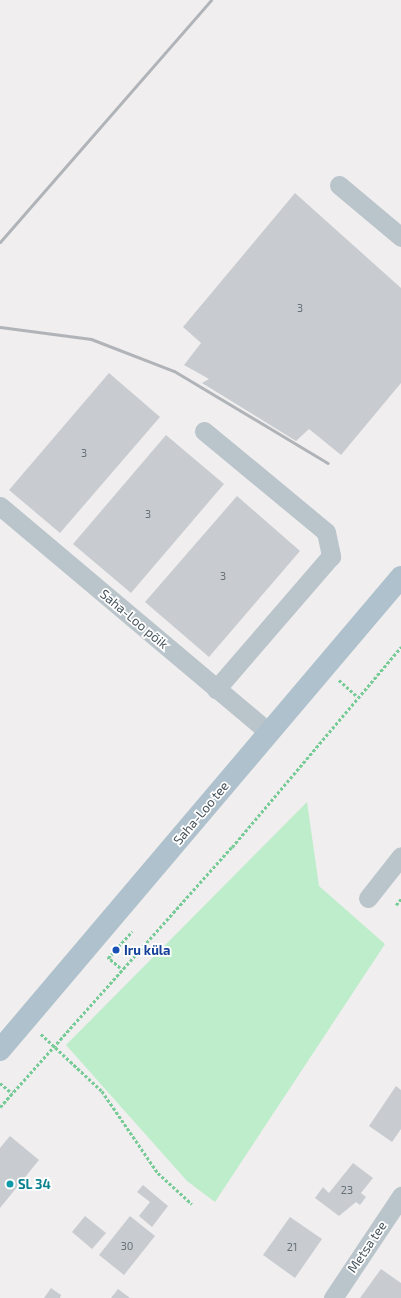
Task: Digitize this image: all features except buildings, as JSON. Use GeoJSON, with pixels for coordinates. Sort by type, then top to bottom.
{"type":"FeatureCollection","features":[{"type":"Feature","properties":{"kind":"main road","name":"Saha-Loo tee"},"geometry":{"type":"LineString","coordinates":[[0,1050],[268,732],[401,577]]}},
{"type":"Feature","properties":{"kind":"street"},"geometry":{"type":"LineString","coordinates":[[339,185],[401,237]]}},
{"type":"Feature","properties":{"kind":"street"},"geometry":{"type":"LineString","coordinates":[[204,431],[326,532],[331,556],[216,689]]}},
{"type":"Feature","properties":{"kind":"street","name":"Saha-Loo põik"},"geometry":{"type":"LineString","coordinates":[[0,506],[268,732]]}},
{"type":"Feature","properties":{"kind":"street"},"geometry":{"type":"LineString","coordinates":[[368,898],[401,856]]}},
{"type":"Feature","properties":{"kind":"street","name":"Metsa tee"},"geometry":{"type":"LineString","coordinates":[[333,1298],[401,1196]]}},
{"type":"Feature","properties":{"kind":"path"},"geometry":{"type":"LineString","coordinates":[[0,1107],[120,968],[232,847],[401,647]]}},
{"type":"Feature","properties":{"kind":"path"},"geometry":{"type":"LineString","coordinates":[[396,905],[401,899]]}},
{"type":"Feature","properties":{"kind":"path"},"geometry":{"type":"LineString","coordinates":[[120,968],[108,958],[132,931]]}},
{"type":"Feature","properties":{"kind":"path"},"geometry":{"type":"LineString","coordinates":[[26,1019],[102,1091],[158,1173],[192,1204]]}},
{"type":"Feature","properties":{"kind":"path"},"geometry":{"type":"LineString","coordinates":[[0,1083],[12,1093]]}},
{"type":"Feature","properties":{"kind":"green space"},"geometry":{"type":"Polygon","coordinates":[[[307,802],[319,886],[385,944],[215,1202],[187,1181],[66,1045],[307,802]]]}},
{"type":"Feature","properties":{"kind":"railway"},"geometry":{"type":"LineString","coordinates":[[0,242],[211,0]]}},
{"type":"Feature","properties":{"kind":"railway"},"geometry":{"type":"LineString","coordinates":[[0,327],[91,339],[174,371],[328,463]]}},
{"type":"Feature","properties":{"kind":"place","name":"Iru küla"},"geometry":{"type":"Point","coordinates":[116,950]}},
{"type":"Feature","properties":{"kind":"place","name":"SL 34"},"geometry":{"type":"Point","coordinates":[10,1184]}}]}
